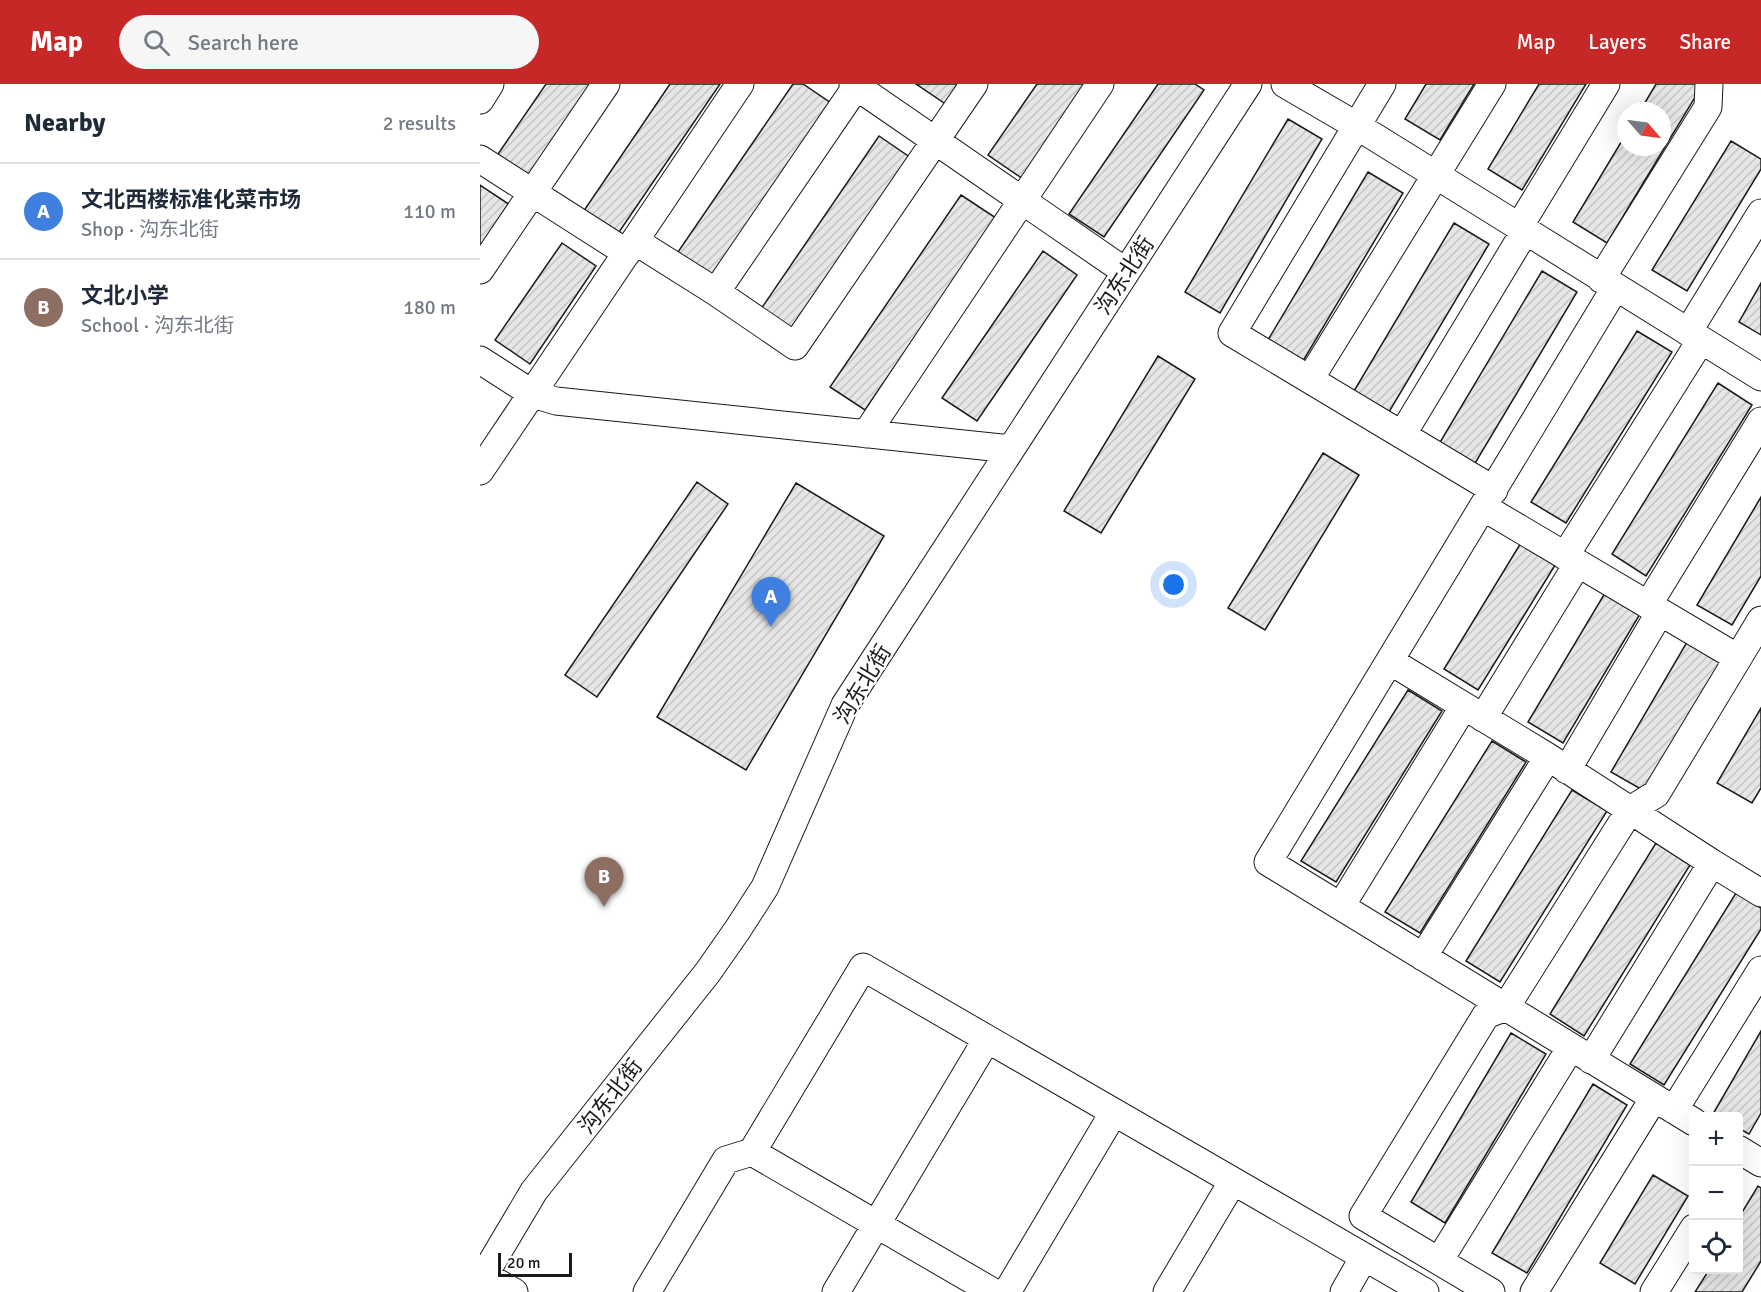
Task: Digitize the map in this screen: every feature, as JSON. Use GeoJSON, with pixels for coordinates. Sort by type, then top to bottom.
{"type":"FeatureCollection","features":[{"type":"Feature","properties":{"kind":"street"},"geometry":{"type":"LineString","coordinates":[[480,100],[490,84]]}},
{"type":"Feature","properties":{"kind":"street"},"geometry":{"type":"LineString","coordinates":[[480,270],[606,84]]}},
{"type":"Feature","properties":{"kind":"street"},"geometry":{"type":"LineString","coordinates":[[480,471],[740,84]]}},
{"type":"Feature","properties":{"kind":"street"},"geometry":{"type":"LineString","coordinates":[[480,159],[532,193],[716,292],[795,346],[974,84]]}},
{"type":"Feature","properties":{"kind":"street"},"geometry":{"type":"LineString","coordinates":[[866,434],[1100,84]]}},
{"type":"Feature","properties":{"kind":"street","name":"沟东北街"},"geometry":{"type":"LineString","coordinates":[[482,1279],[534,1191],[708,972],[765,887],[845,705],[1248,84]]}},
{"type":"Feature","properties":{"kind":"street"},"geometry":{"type":"LineString","coordinates":[[1285,84],[1357,126],[1761,377]]}},
{"type":"Feature","properties":{"kind":"street"},"geometry":{"type":"LineString","coordinates":[[1382,84],[1232,333],[1402,435],[1571,560],[1738,658]]}},
{"type":"Feature","properties":{"kind":"street"},"geometry":{"type":"LineString","coordinates":[[1310,379],[1492,84]]}},
{"type":"Feature","properties":{"kind":"street"},"geometry":{"type":"LineString","coordinates":[[1402,435],[1606,84]]}},
{"type":"Feature","properties":{"kind":"street"},"geometry":{"type":"LineString","coordinates":[[1674,1110],[1269,862],[1488,499],[1708,107],[1709,84]]}},
{"type":"Feature","properties":{"kind":"street"},"geometry":{"type":"LineString","coordinates":[[716,292],[856,85],[1126,272]]}},
{"type":"Feature","properties":{"kind":"street"},"geometry":{"type":"LineString","coordinates":[[1341,906],[1474,712],[1571,560],[1761,213]]}},
{"type":"Feature","properties":{"kind":"street"},"geometry":{"type":"LineString","coordinates":[[480,360],[533,394],[556,401],[1011,449]]}},
{"type":"Feature","properties":{"kind":"street"},"geometry":{"type":"LineString","coordinates":[[1423,957],[1557,763],[1654,609],[1761,421]]}},
{"type":"Feature","properties":{"kind":"street"},"geometry":{"type":"LineString","coordinates":[[1491,1292],[1363,1216],[1486,1015],[1506,1007],[1630,810],[1656,794],[1761,620]]}},
{"type":"Feature","properties":{"kind":"street"},"geometry":{"type":"LineString","coordinates":[[1390,661],[1557,763],[1761,893]]}},
{"type":"Feature","properties":{"kind":"street"},"geometry":{"type":"LineString","coordinates":[[1439,1261],[1712,863]]}},
{"type":"Feature","properties":{"kind":"street"},"geometry":{"type":"LineString","coordinates":[[647,1292],[726,1160],[752,1152],[863,967],[1425,1292]]}},
{"type":"Feature","properties":{"kind":"street"},"geometry":{"type":"LineString","coordinates":[[1534,1292],[1674,1110],[1761,970]]}},
{"type":"Feature","properties":{"kind":"street"},"geometry":{"type":"LineString","coordinates":[[836,1292],[987,1039]]}},
{"type":"Feature","properties":{"kind":"street"},"geometry":{"type":"LineString","coordinates":[[1007,1292],[1114,1112]]}},
{"type":"Feature","properties":{"kind":"street"},"geometry":{"type":"LineString","coordinates":[[752,1152],[993,1292]]}},
{"type":"Feature","properties":{"kind":"street"},"geometry":{"type":"LineString","coordinates":[[1167,1292],[1233,1181]]}},
{"type":"Feature","properties":{"kind":"street"},"geometry":{"type":"LineString","coordinates":[[1654,1292],[1689,1236]]}},
{"type":"Feature","properties":{"kind":"street"},"geometry":{"type":"LineString","coordinates":[[1344,1292],[1364,1257]]}},
{"type":"Feature","properties":{"kind":"street"},"geometry":{"type":"LineString","coordinates":[[482,1279],[514,1292]]}},
{"type":"Feature","properties":{"kind":"building"},"geometry":{"type":"Polygon","coordinates":[[[546,84],[597,84],[531,181],[496,157],[546,84]]]}},
{"type":"Feature","properties":{"kind":"building"},"geometry":{"type":"Polygon","coordinates":[[[670,84],[720,84],[615,238],[581,215],[670,84]]]}},
{"type":"Feature","properties":{"kind":"building"},"geometry":{"type":"Polygon","coordinates":[[[793,84],[803,84],[831,103],[700,294],[665,271],[793,84]]]}},
{"type":"Feature","properties":{"kind":"building"},"geometry":{"type":"Polygon","coordinates":[[[916,84],[965,84],[950,107],[916,84]]]}},
{"type":"Feature","properties":{"kind":"building"},"geometry":{"type":"Polygon","coordinates":[[[1037,84],[1088,84],[1023,179],[988,155],[1037,84]]]}},
{"type":"Feature","properties":{"kind":"building"},"geometry":{"type":"Polygon","coordinates":[[[1158,84],[1195,84],[1204,90],[1104,237],[1069,214],[1158,84]]]}},
{"type":"Feature","properties":{"kind":"building"},"geometry":{"type":"Polygon","coordinates":[[[1426,84],[1474,84],[1440,140],[1405,119],[1426,84]]]}},
{"type":"Feature","properties":{"kind":"building"},"geometry":{"type":"Polygon","coordinates":[[[1539,84],[1586,84],[1522,190],[1488,169],[1539,84]]]}},
{"type":"Feature","properties":{"kind":"building"},"geometry":{"type":"Polygon","coordinates":[[[1656,84],[1703,84],[1671,137],[1671,102],[1645,102],[1656,84]]]}},
{"type":"Feature","properties":{"kind":"building"},"geometry":{"type":"Polygon","coordinates":[[[1288,119],[1322,139],[1220,313],[1185,292],[1288,119]]]}},
{"type":"Feature","properties":{"kind":"building"},"geometry":{"type":"Polygon","coordinates":[[[879,136],[914,160],[783,352],[748,328],[879,136]]]}},
{"type":"Feature","properties":{"kind":"building"},"geometry":{"type":"Polygon","coordinates":[[[1731,141],[1761,159],[1761,169],[1687,291],[1652,270],[1731,141]]]}},
{"type":"Feature","properties":{"kind":"building"},"geometry":{"type":"Polygon","coordinates":[[[1617,149],[1617,156],[1660,156],[1607,243],[1573,222],[1617,149]]]}},
{"type":"Feature","properties":{"kind":"building"},"geometry":{"type":"Polygon","coordinates":[[[1368,172],[1403,193],[1300,366],[1265,345],[1368,172]]]}},
{"type":"Feature","properties":{"kind":"building"},"geometry":{"type":"Polygon","coordinates":[[[480,185],[513,207],[480,255],[480,185]]]}},
{"type":"Feature","properties":{"kind":"building"},"geometry":{"type":"Polygon","coordinates":[[[961,195],[996,218],[865,410],[830,387],[961,195]]]}},
{"type":"Feature","properties":{"kind":"building"},"geometry":{"type":"Polygon","coordinates":[[[1454,223],[1489,244],[1386,417],[1351,396],[1454,223]]]}},
{"type":"Feature","properties":{"kind":"building"},"geometry":{"type":"Polygon","coordinates":[[[562,243],[596,266],[530,364],[495,340],[562,243]]]}},
{"type":"Feature","properties":{"kind":"building"},"geometry":{"type":"Polygon","coordinates":[[[1043,251],[1077,275],[977,421],[942,398],[1043,251]]]}},
{"type":"Feature","properties":{"kind":"building"},"geometry":{"type":"Polygon","coordinates":[[[1542,271],[1577,292],[1474,465],[1439,444],[1542,271]]]}},
{"type":"Feature","properties":{"kind":"building"},"geometry":{"type":"Polygon","coordinates":[[[1761,283],[1761,335],[1739,322],[1761,283]]]}},
{"type":"Feature","properties":{"kind":"building"},"geometry":{"type":"Polygon","coordinates":[[[1637,331],[1672,352],[1566,523],[1531,502],[1637,331]]]}},
{"type":"Feature","properties":{"kind":"building"},"geometry":{"type":"Polygon","coordinates":[[[1158,356],[1195,379],[1101,533],[1064,511],[1158,356]]]}},
{"type":"Feature","properties":{"kind":"building"},"geometry":{"type":"Polygon","coordinates":[[[1718,383],[1752,405],[1646,576],[1612,554],[1718,383]]]}},
{"type":"Feature","properties":{"kind":"building"},"geometry":{"type":"Polygon","coordinates":[[[1323,453],[1359,475],[1265,630],[1228,608],[1323,453]]]}},
{"type":"Feature","properties":{"kind":"building"},"geometry":{"type":"Polygon","coordinates":[[[697,482],[728,504],[597,697],[565,675],[697,482]]]}},
{"type":"Feature","properties":{"kind":"building"},"geometry":{"type":"Polygon","coordinates":[[[796,483],[884,536],[746,770],[657,717],[796,483]]]}},
{"type":"Feature","properties":{"kind":"building"},"geometry":{"type":"Polygon","coordinates":[[[1761,497],[1761,576],[1732,625],[1697,605],[1761,497]]]}},
{"type":"Feature","properties":{"kind":"building"},"geometry":{"type":"Polygon","coordinates":[[[1522,541],[1557,562],[1478,690],[1444,669],[1522,541]]]}},
{"type":"Feature","properties":{"kind":"building"},"geometry":{"type":"Polygon","coordinates":[[[1605,593],[1640,614],[1563,743],[1528,722],[1605,593]]]}},
{"type":"Feature","properties":{"kind":"building"},"geometry":{"type":"Polygon","coordinates":[[[1687,642],[1722,663],[1646,792],[1611,772],[1687,642]]]}},
{"type":"Feature","properties":{"kind":"building"},"geometry":{"type":"Polygon","coordinates":[[[1408,690],[1442,711],[1336,882],[1301,861],[1408,690]]]}},
{"type":"Feature","properties":{"kind":"building"},"geometry":{"type":"Polygon","coordinates":[[[1761,708],[1761,788],[1752,803],[1717,783],[1761,708]]]}},
{"type":"Feature","properties":{"kind":"building"},"geometry":{"type":"Polygon","coordinates":[[[1492,741],[1526,762],[1420,933],[1385,912],[1492,741]]]}},
{"type":"Feature","properties":{"kind":"building"},"geometry":{"type":"Polygon","coordinates":[[[1572,790],[1607,811],[1500,982],[1466,961],[1572,790]]]}},
{"type":"Feature","properties":{"kind":"building"},"geometry":{"type":"Polygon","coordinates":[[[1656,843],[1690,865],[1584,1036],[1550,1014],[1656,843]]]}},
{"type":"Feature","properties":{"kind":"building"},"geometry":{"type":"Polygon","coordinates":[[[1736,893],[1761,908],[1761,929],[1664,1085],[1630,1064],[1736,893]]]}},
{"type":"Feature","properties":{"kind":"building"},"geometry":{"type":"Polygon","coordinates":[[[1761,1031],[1761,1113],[1749,1134],[1743,1131],[1743,1112],[1714,1112],[1761,1031]]]}},
{"type":"Feature","properties":{"kind":"building"},"geometry":{"type":"Polygon","coordinates":[[[1511,1033],[1546,1054],[1445,1223],[1411,1202],[1511,1033]]]}},
{"type":"Feature","properties":{"kind":"building"},"geometry":{"type":"Polygon","coordinates":[[[1593,1084],[1627,1105],[1527,1273],[1492,1253],[1593,1084]]]}},
{"type":"Feature","properties":{"kind":"building"},"geometry":{"type":"Polygon","coordinates":[[[1653,1175],[1688,1196],[1635,1284],[1600,1263],[1653,1175]]]}},
{"type":"Feature","properties":{"kind":"building"},"geometry":{"type":"Polygon","coordinates":[[[1758,1186],[1761,1188],[1761,1261],[1742,1292],[1695,1292],[1706,1274],[1743,1274],[1743,1211],[1758,1186]]]}},
{"type":"Feature","properties":{"kind":"place","name":"文北西楼标准化菜市场"},"geometry":{"type":"Point","coordinates":[771,627]}},
{"type":"Feature","properties":{"kind":"place","name":"文北小学"},"geometry":{"type":"Point","coordinates":[604,907]}}]}
